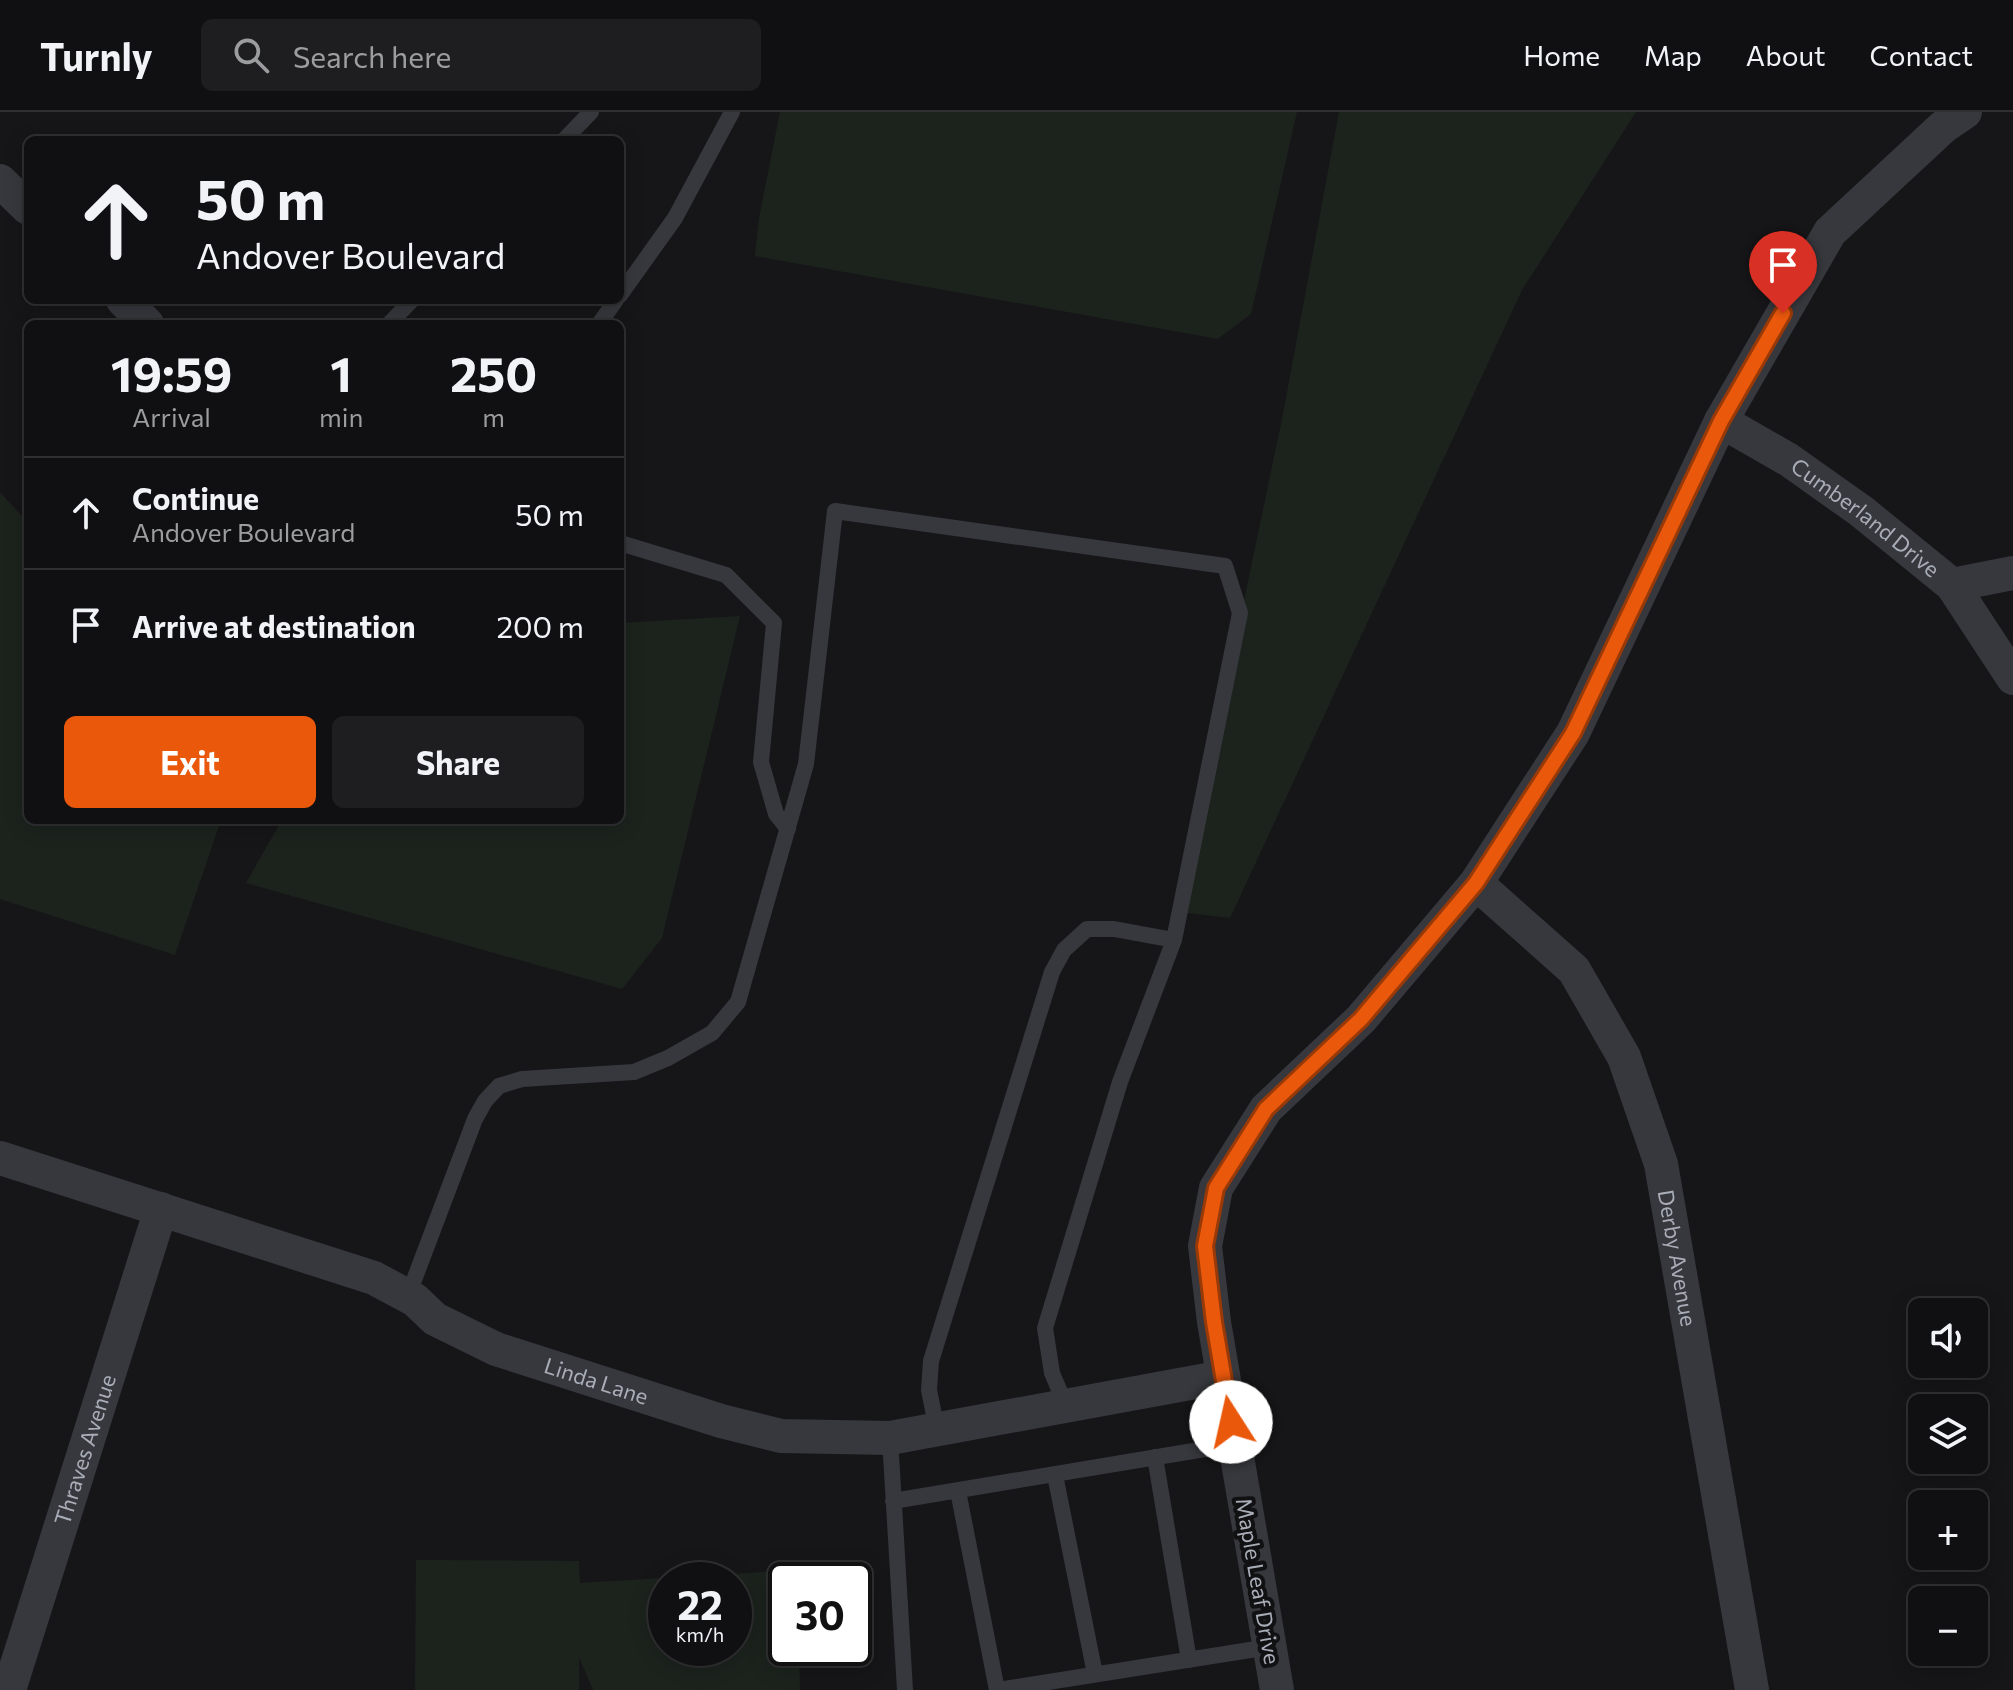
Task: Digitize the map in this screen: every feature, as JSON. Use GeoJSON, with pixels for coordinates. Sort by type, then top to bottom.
{"type":"FeatureCollection","features":[{"type":"Feature","properties":{"kind":"street"},"geometry":{"type":"LineString","coordinates":[[1476,883],[1573,733],[1721,421],[1830,232],[1943,127],[1965,112]]}},
{"type":"Feature","properties":{"kind":"street"},"geometry":{"type":"LineString","coordinates":[[0,181],[24,204]]}},
{"type":"Feature","properties":{"kind":"street"},"geometry":{"type":"LineString","coordinates":[[127,304],[143,320]]}},
{"type":"Feature","properties":{"kind":"street","name":"Cumberland Drive"},"geometry":{"type":"LineString","coordinates":[[1721,421],[1789,460],[1861,511],[1952,585],[2013,573]]}},
{"type":"Feature","properties":{"kind":"street"},"geometry":{"type":"LineString","coordinates":[[1952,585],[2013,678]]}},
{"type":"Feature","properties":{"kind":"street","name":"Maple Leaf Drive"},"geometry":{"type":"LineString","coordinates":[[1277,1690],[1223,1377],[1205,1246],[1216,1188],[1266,1109],[1361,1019],[1476,883]]}},
{"type":"Feature","properties":{"kind":"street","name":"Derby Avenue"},"geometry":{"type":"LineString","coordinates":[[1476,883],[1574,970],[1624,1057],[1661,1164],[1752,1690]]}},
{"type":"Feature","properties":{"kind":"street","name":"Linda Lane"},"geometry":{"type":"LineString","coordinates":[[0,1158],[374,1278],[408,1296],[435,1319],[496,1349],[721,1421],[781,1436],[890,1438],[1223,1377]]}},
{"type":"Feature","properties":{"kind":"street","name":"Thraves Avenue"},"geometry":{"type":"LineString","coordinates":[[9,1690],[161,1209]]}},
{"type":"Feature","properties":{"kind":"lane"},"geometry":{"type":"LineString","coordinates":[[568,136],[591,112]]}},
{"type":"Feature","properties":{"kind":"lane"},"geometry":{"type":"LineString","coordinates":[[624,289],[675,218],[732,112]]}},
{"type":"Feature","properties":{"kind":"lane"},"geometry":{"type":"LineString","coordinates":[[393,320],[408,304]]}},
{"type":"Feature","properties":{"kind":"lane"},"geometry":{"type":"LineString","coordinates":[[408,1296],[475,1119],[485,1101],[499,1086],[522,1079],[634,1072],[668,1058],[712,1033],[738,1002],[806,764],[835,511],[1225,566],[1240,613],[1174,940],[1120,1082],[1045,1328],[1052,1373],[1066,1406]]}},
{"type":"Feature","properties":{"kind":"lane"},"geometry":{"type":"LineString","coordinates":[[624,544],[726,575],[774,623],[761,762],[776,814],[788,829]]}},
{"type":"Feature","properties":{"kind":"lane"},"geometry":{"type":"LineString","coordinates":[[937,1430],[929,1390],[931,1361],[1052,972],[1064,950],[1087,929],[1135,932],[1174,940]]}},
{"type":"Feature","properties":{"kind":"lane"},"geometry":{"type":"LineString","coordinates":[[890,1438],[905,1690]]}},
{"type":"Feature","properties":{"kind":"lane"},"geometry":{"type":"LineString","coordinates":[[893,1501],[1235,1444]]}},
{"type":"Feature","properties":{"kind":"lane"},"geometry":{"type":"LineString","coordinates":[[1155,1457],[1189,1660]]}},
{"type":"Feature","properties":{"kind":"lane"},"geometry":{"type":"LineString","coordinates":[[1055,1475],[1095,1674]]}},
{"type":"Feature","properties":{"kind":"lane"},"geometry":{"type":"LineString","coordinates":[[958,1491],[998,1690],[1269,1647]]}},
{"type":"Feature","properties":{"kind":"shaded area"},"geometry":{"type":"Polygon","coordinates":[[[780,112],[1297,112],[1251,314],[1218,339],[755,256],[759,218],[780,112]]]}},
{"type":"Feature","properties":{"kind":"shaded area"},"geometry":{"type":"Polygon","coordinates":[[[1339,112],[1636,112],[1522,290],[1230,918],[1179,912],[1283,414],[1339,112]]]}},
{"type":"Feature","properties":{"kind":"shaded area"},"geometry":{"type":"Polygon","coordinates":[[[0,492],[24,519],[24,824],[220,824],[175,955],[0,899],[0,492]]]}},
{"type":"Feature","properties":{"kind":"shaded area"},"geometry":{"type":"Polygon","coordinates":[[[740,616],[662,938],[622,989],[246,883],[280,824],[624,824],[624,623],[740,616]]]}},
{"type":"Feature","properties":{"kind":"shaded area"},"geometry":{"type":"Polygon","coordinates":[[[416,1560],[579,1561],[580,1583],[648,1579],[648,1666],[752,1666],[752,1573],[768,1572],[768,1666],[799,1666],[800,1690],[593,1690],[579,1657],[579,1690],[415,1690],[416,1560]]]}},
{"type":"Feature","properties":{"kind":"route"},"geometry":{"type":"LineString","coordinates":[[1231,1422],[1205,1246],[1216,1188],[1266,1109],[1361,1019],[1476,883],[1573,733],[1721,421],[1783,313]]}}]}
